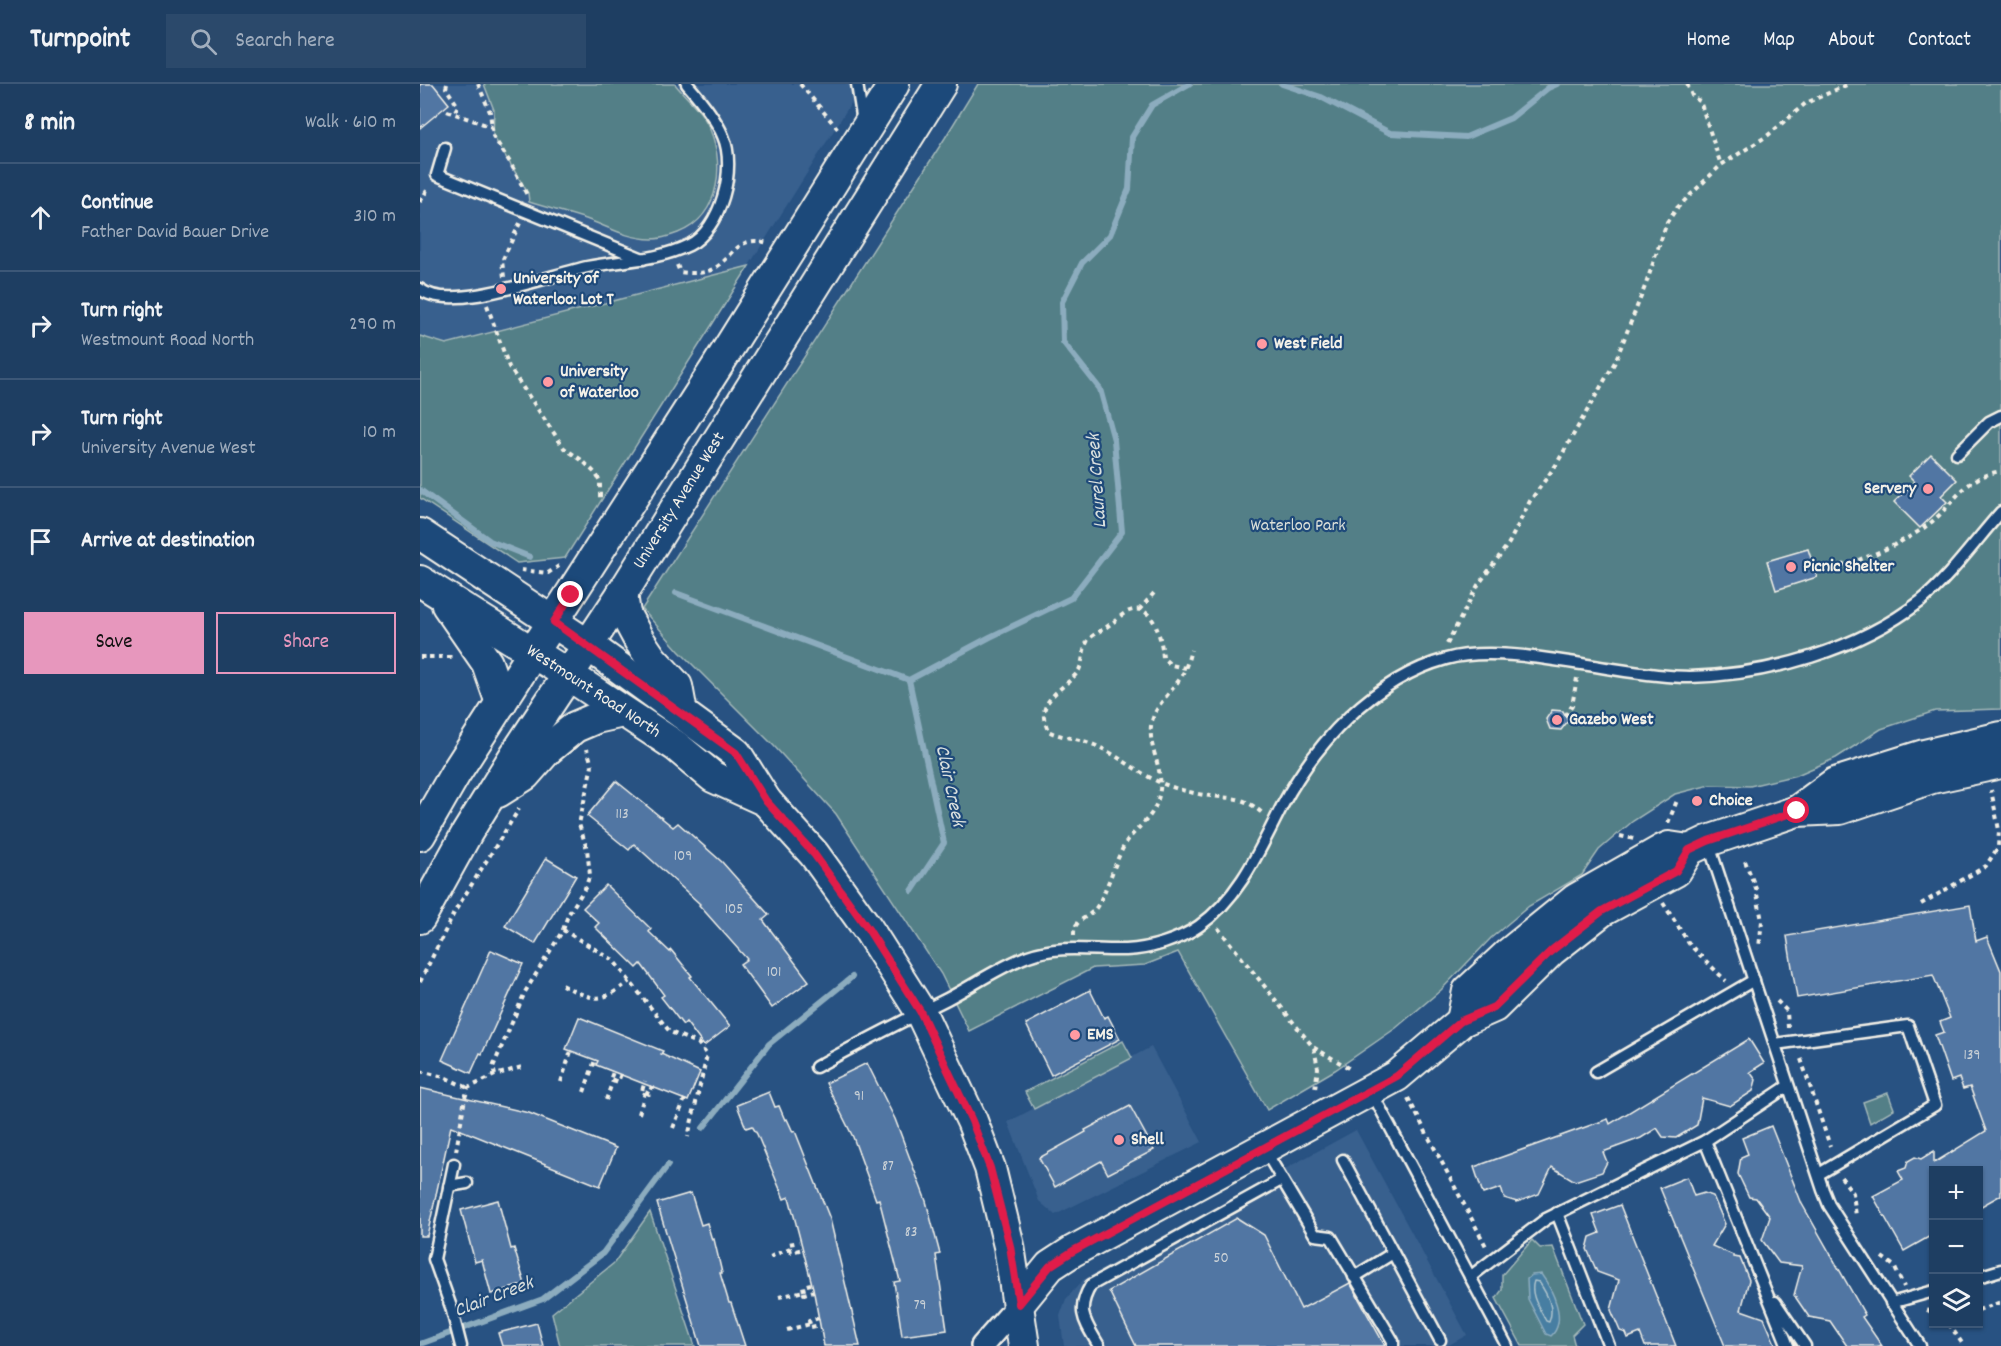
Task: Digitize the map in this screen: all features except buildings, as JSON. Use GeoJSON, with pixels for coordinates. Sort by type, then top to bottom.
{"type":"FeatureCollection","features":[{"type":"Feature","properties":{"kind":"main road"},"geometry":{"type":"LineString","coordinates":[[420,835],[455,774],[716,368],[851,131],[894,84]]}},
{"type":"Feature","properties":{"kind":"main road","name":"University Avenue West"},"geometry":{"type":"LineString","coordinates":[[420,918],[488,798],[567,674],[622,594],[941,84]]}},
{"type":"Feature","properties":{"kind":"main road","name":"Westmount Road North"},"geometry":{"type":"LineString","coordinates":[[420,534],[588,645],[736,753],[766,801],[814,854],[868,929],[920,1011],[972,1121],[990,1168],[1010,1246],[1024,1346]]}},
{"type":"Feature","properties":{"kind":"main road"},"geometry":{"type":"LineString","coordinates":[[429,587],[487,663],[501,703]]}},
{"type":"Feature","properties":{"kind":"main road","name":"Westmount Road North"},"geometry":{"type":"LineString","coordinates":[[429,587],[676,746],[713,777],[766,801]]}},
{"type":"Feature","properties":{"kind":"main road"},"geometry":{"type":"LineString","coordinates":[[622,594],[625,614],[639,640],[676,686],[682,713]]}},
{"type":"Feature","properties":{"kind":"main road"},"geometry":{"type":"LineString","coordinates":[[488,798],[525,775],[547,750],[575,727],[596,718],[623,712]]}},
{"type":"Feature","properties":{"kind":"main road"},"geometry":{"type":"LineString","coordinates":[[1019,1304],[1050,1266],[1073,1251],[1397,1076],[1461,1021],[1468,991],[1508,954],[1576,899],[1669,847],[1699,846],[1797,811],[1835,783],[1924,755],[2001,737]]}},
{"type":"Feature","properties":{"kind":"main road"},"geometry":{"type":"LineString","coordinates":[[1797,811],[1840,809],[1932,778],[1995,773]]}},
{"type":"Feature","properties":{"kind":"street"},"geometry":{"type":"LineString","coordinates":[[982,1346],[1019,1304]]}},
{"type":"Feature","properties":{"kind":"lane"},"geometry":{"type":"LineString","coordinates":[[420,289],[441,298],[483,293],[587,267],[646,260],[697,240],[714,220],[725,187],[728,156],[724,138],[706,108],[687,84]]}},
{"type":"Feature","properties":{"kind":"lane"},"geometry":{"type":"LineString","coordinates":[[851,131],[857,84]]}},
{"type":"Feature","properties":{"kind":"lane"},"geometry":{"type":"LineString","coordinates":[[445,148],[437,175],[646,260]]}},
{"type":"Feature","properties":{"kind":"lane"},"geometry":{"type":"LineString","coordinates":[[1957,454],[1989,422],[2001,416]]}},
{"type":"Feature","properties":{"kind":"lane"},"geometry":{"type":"LineString","coordinates":[[816,1067],[1030,955],[1076,948],[1129,950],[1157,945],[1196,928],[1209,918],[1240,884],[1258,855],[1284,802],[1314,756],[1347,719],[1395,681],[1446,659],[1472,654],[1500,654],[1637,673],[1689,677],[1739,673],[1833,650],[1871,633],[1923,599],[2001,512]]}},
{"type":"Feature","properties":{"kind":"lane"},"geometry":{"type":"LineString","coordinates":[[1699,846],[1754,980],[1829,1205],[1920,1346]]}},
{"type":"Feature","properties":{"kind":"lane"},"geometry":{"type":"LineString","coordinates":[[1596,1072],[1754,980]]}},
{"type":"Feature","properties":{"kind":"lane"},"geometry":{"type":"LineString","coordinates":[[1775,1044],[1908,1026],[1916,1048],[1935,1105],[1819,1174]]}},
{"type":"Feature","properties":{"kind":"lane"},"geometry":{"type":"LineString","coordinates":[[1470,1277],[1546,1219],[1705,1141],[1788,1086]]}},
{"type":"Feature","properties":{"kind":"lane"},"geometry":{"type":"LineString","coordinates":[[1371,1091],[1507,1346]]}},
{"type":"Feature","properties":{"kind":"lane"},"geometry":{"type":"LineString","coordinates":[[1705,1141],[1788,1346]]}},
{"type":"Feature","properties":{"kind":"lane"},"geometry":{"type":"LineString","coordinates":[[1264,1149],[1315,1235],[1331,1237],[1393,1341],[1393,1346]]}},
{"type":"Feature","properties":{"kind":"lane"},"geometry":{"type":"LineString","coordinates":[[1343,1160],[1440,1340]]}},
{"type":"Feature","properties":{"kind":"lane"},"geometry":{"type":"LineString","coordinates":[[454,1164],[434,1259],[451,1307],[460,1344]]}},
{"type":"Feature","properties":{"kind":"lane"},"geometry":{"type":"LineString","coordinates":[[1099,1346],[1083,1318],[1082,1299],[1090,1285],[1281,1180]]}},
{"type":"Feature","properties":{"kind":"lane"},"geometry":{"type":"LineString","coordinates":[[449,1186],[468,1183]]}},
{"type":"Feature","properties":{"kind":"lane"},"geometry":{"type":"LineString","coordinates":[[1557,1213],[1609,1346]]}},
{"type":"Feature","properties":{"kind":"lane"},"geometry":{"type":"LineString","coordinates":[[1354,1277],[1394,1253]]}},
{"type":"Feature","properties":{"kind":"lane"},"geometry":{"type":"LineString","coordinates":[[1983,1275],[2001,1270]]}},
{"type":"Feature","properties":{"kind":"lane"},"geometry":{"type":"LineString","coordinates":[[1761,1282],[1806,1346]]}},
{"type":"Feature","properties":{"kind":"lane"},"geometry":{"type":"LineString","coordinates":[[1891,1303],[1929,1292]]}},
{"type":"Feature","properties":{"kind":"path"},"geometry":{"type":"LineString","coordinates":[[447,84],[446,88],[458,106],[454,113]]}},
{"type":"Feature","properties":{"kind":"path"},"geometry":{"type":"LineString","coordinates":[[800,84],[851,131]]}},
{"type":"Feature","properties":{"kind":"path"},"geometry":{"type":"LineString","coordinates":[[1687,84],[1694,98],[1700,101],[1721,165]]}},
{"type":"Feature","properties":{"kind":"path"},"geometry":{"type":"LineString","coordinates":[[1448,644],[1478,585],[1509,543],[1530,501],[1556,465],[1615,362],[1646,284],[1667,222],[1677,208],[1721,165],[1767,136],[1806,103],[1849,84]]}},
{"type":"Feature","properties":{"kind":"path"},"geometry":{"type":"LineString","coordinates":[[447,111],[492,127]]}},
{"type":"Feature","properties":{"kind":"path"},"geometry":{"type":"LineString","coordinates":[[670,252],[680,272],[695,274],[719,266],[738,247],[749,242],[761,241],[772,244]]}},
{"type":"Feature","properties":{"kind":"path"},"geometry":{"type":"LineString","coordinates":[[483,293],[508,367],[564,448],[583,461],[596,474],[600,482],[600,506]]}},
{"type":"Feature","properties":{"kind":"path"},"geometry":{"type":"LineString","coordinates":[[1815,572],[1840,567],[1902,541],[1926,526],[1970,482],[2001,471]]}},
{"type":"Feature","properties":{"kind":"path"},"geometry":{"type":"LineString","coordinates":[[1139,610],[1154,592]]}},
{"type":"Feature","properties":{"kind":"path"},"geometry":{"type":"LineString","coordinates":[[1186,668],[1171,665],[1163,658],[1162,644],[1156,624],[1148,615],[1139,610],[1127,611],[1089,640],[1083,650],[1078,670],[1056,692],[1043,716],[1048,730],[1057,735],[1093,744],[1160,783],[1211,796],[1236,797],[1251,802],[1262,813]]}},
{"type":"Feature","properties":{"kind":"path"},"geometry":{"type":"LineString","coordinates":[[1438,648],[1456,642]]}},
{"type":"Feature","properties":{"kind":"path"},"geometry":{"type":"LineString","coordinates":[[1074,934],[1074,927],[1078,921],[1093,912],[1102,899],[1113,868],[1132,833],[1153,812],[1160,795],[1161,769],[1151,728],[1155,712],[1186,668],[1191,650]]}},
{"type":"Feature","properties":{"kind":"path"},"geometry":{"type":"LineString","coordinates":[[420,657],[455,657]]}},
{"type":"Feature","properties":{"kind":"path"},"geometry":{"type":"LineString","coordinates":[[1565,716],[1572,706],[1580,664]]}},
{"type":"Feature","properties":{"kind":"path"},"geometry":{"type":"LineString","coordinates":[[495,1075],[493,1066],[525,992],[563,930],[568,915],[585,888],[590,874],[587,849],[579,824],[592,765],[584,740]]}},
{"type":"Feature","properties":{"kind":"path"},"geometry":{"type":"LineString","coordinates":[[1921,904],[1986,866],[2000,848],[1995,773]]}},
{"type":"Feature","properties":{"kind":"path"},"geometry":{"type":"LineString","coordinates":[[1257,824],[1266,804]]}},
{"type":"Feature","properties":{"kind":"path"},"geometry":{"type":"LineString","coordinates":[[420,982],[454,911],[520,807]]}},
{"type":"Feature","properties":{"kind":"path"},"geometry":{"type":"LineString","coordinates":[[1745,861],[1756,889],[1762,921],[1759,946],[1761,956]]}},
{"type":"Feature","properties":{"kind":"path"},"geometry":{"type":"LineString","coordinates":[[1660,898],[1690,945],[1726,982]]}},
{"type":"Feature","properties":{"kind":"path"},"geometry":{"type":"LineString","coordinates":[[1209,918],[1313,1047],[1349,1068]]}},
{"type":"Feature","properties":{"kind":"path"},"geometry":{"type":"LineString","coordinates":[[563,930],[613,960],[670,1032],[698,1043],[707,1054],[688,1137]]}},
{"type":"Feature","properties":{"kind":"path"},"geometry":{"type":"LineString","coordinates":[[1065,936],[1082,935]]}},
{"type":"Feature","properties":{"kind":"path"},"geometry":{"type":"LineString","coordinates":[[562,985],[584,996],[604,998],[630,981]]}},
{"type":"Feature","properties":{"kind":"path"},"geometry":{"type":"LineString","coordinates":[[1775,1000],[1787,1011],[1789,1032]]}},
{"type":"Feature","properties":{"kind":"path"},"geometry":{"type":"LineString","coordinates":[[1313,1047],[1318,1068],[1315,1089]]}},
{"type":"Feature","properties":{"kind":"path"},"geometry":{"type":"LineString","coordinates":[[561,1082],[571,1051]]}},
{"type":"Feature","properties":{"kind":"path"},"geometry":{"type":"LineString","coordinates":[[1801,1059],[1830,1146]]}},
{"type":"Feature","properties":{"kind":"path"},"geometry":{"type":"LineString","coordinates":[[585,1092],[595,1060]]}},
{"type":"Feature","properties":{"kind":"path"},"geometry":{"type":"LineString","coordinates":[[454,1164],[468,1088],[495,1075],[522,1067]]}},
{"type":"Feature","properties":{"kind":"path"},"geometry":{"type":"LineString","coordinates":[[420,1071],[444,1077],[468,1088]]}},
{"type":"Feature","properties":{"kind":"path"},"geometry":{"type":"LineString","coordinates":[[613,1072],[610,1080],[618,1082],[622,1071]]}},
{"type":"Feature","properties":{"kind":"path"},"geometry":{"type":"LineString","coordinates":[[606,1100],[613,1080]]}},
{"type":"Feature","properties":{"kind":"path"},"geometry":{"type":"LineString","coordinates":[[639,1114],[645,1092],[642,1091],[645,1081]]}},
{"type":"Feature","properties":{"kind":"path"},"geometry":{"type":"LineString","coordinates":[[645,1092],[649,1094],[652,1086]]}},
{"type":"Feature","properties":{"kind":"path"},"geometry":{"type":"LineString","coordinates":[[1408,1097],[1492,1260]]}},
{"type":"Feature","properties":{"kind":"path"},"geometry":{"type":"LineString","coordinates":[[673,1128],[685,1100]]}},
{"type":"Feature","properties":{"kind":"path"},"geometry":{"type":"LineString","coordinates":[[1839,1173],[1853,1193],[1857,1224]]}},
{"type":"Feature","properties":{"kind":"path"},"geometry":{"type":"LineString","coordinates":[[800,1242],[789,1244],[790,1252],[803,1249]]}},
{"type":"Feature","properties":{"kind":"path"},"geometry":{"type":"LineString","coordinates":[[770,1257],[790,1248]]}},
{"type":"Feature","properties":{"kind":"path"},"geometry":{"type":"LineString","coordinates":[[1879,1256],[1894,1266],[1904,1287]]}},
{"type":"Feature","properties":{"kind":"path"},"geometry":{"type":"LineString","coordinates":[[811,1284],[803,1286],[804,1294],[814,1292]]}},
{"type":"Feature","properties":{"kind":"path"},"geometry":{"type":"LineString","coordinates":[[779,1297],[804,1291]]}},
{"type":"Feature","properties":{"kind":"path"},"geometry":{"type":"LineString","coordinates":[[1983,1308],[2001,1302]]}},
{"type":"Feature","properties":{"kind":"path"},"geometry":{"type":"LineString","coordinates":[[810,1324],[809,1321],[819,1318]]}},
{"type":"Feature","properties":{"kind":"path"},"geometry":{"type":"LineString","coordinates":[[810,1324],[811,1328],[820,1325]]}},
{"type":"Feature","properties":{"kind":"path"},"geometry":{"type":"LineString","coordinates":[[787,1329],[810,1324]]}},
{"type":"Feature","properties":{"kind":"path"},"geometry":{"type":"LineString","coordinates":[[1952,1328],[1964,1346]]}},
{"type":"Feature","properties":{"kind":"shaded area","name":"University of Waterloo"},"geometry":{"type":"Polygon","coordinates":[[[420,84],[863,84],[565,558],[517,563],[420,498],[420,84]]]}},
{"type":"Feature","properties":{"kind":"shaded area"},"geometry":{"type":"Polygon","coordinates":[[[1151,1047],[1202,1142],[1055,1215],[1039,1201],[1008,1122],[1151,1047]]]}},
{"type":"Feature","properties":{"kind":"shaded area"},"geometry":{"type":"Polygon","coordinates":[[[1356,1130],[1467,1335],[1447,1346],[1064,1346],[1060,1316],[1066,1299],[1083,1280],[1356,1130]]]}},
{"type":"Feature","properties":{"kind":"green space"},"geometry":{"type":"Polygon","coordinates":[[[484,84],[675,84],[700,112],[713,138],[718,170],[712,200],[704,214],[693,225],[678,233],[652,239],[626,235],[586,219],[529,202],[528,193],[493,136],[494,110],[484,84]]]}},
{"type":"Feature","properties":{"kind":"green space","name":"Waterloo Park"},"geometry":{"type":"Polygon","coordinates":[[[978,84],[2001,84],[2001,709],[1935,711],[1881,729],[1836,758],[1797,775],[1750,786],[1710,785],[1675,794],[1633,821],[1599,850],[1582,875],[1529,906],[1491,938],[1441,990],[1396,1028],[1335,1070],[1267,1110],[1178,952],[1145,965],[1093,968],[969,1031],[941,974],[836,814],[774,746],[679,651],[642,609],[978,84]]]}},
{"type":"Feature","properties":{"kind":"green space"},"geometry":{"type":"Polygon","coordinates":[[[749,266],[565,558],[517,563],[420,498],[420,336],[446,344],[749,266]]]}},
{"type":"Feature","properties":{"kind":"green space"},"geometry":{"type":"Polygon","coordinates":[[[1123,1041],[1132,1058],[1034,1109],[1025,1092],[1123,1041]]]}},
{"type":"Feature","properties":{"kind":"green space"},"geometry":{"type":"Polygon","coordinates":[[[1888,1093],[1894,1109],[1870,1123],[1863,1102],[1888,1093]]]}},
{"type":"Feature","properties":{"kind":"green space"},"geometry":{"type":"Polygon","coordinates":[[[650,1212],[695,1346],[560,1346],[552,1313],[614,1263],[650,1212]]]}},
{"type":"Feature","properties":{"kind":"green space"},"geometry":{"type":"Polygon","coordinates":[[[1532,1240],[1540,1248],[1553,1247],[1583,1324],[1572,1335],[1575,1346],[1522,1346],[1496,1298],[1502,1290],[1502,1275],[1532,1240]]]}},
{"type":"Feature","properties":{"kind":"water"},"geometry":{"type":"Polygon","coordinates":[[[1541,1274],[1550,1288],[1558,1313],[1556,1329],[1551,1336],[1546,1334],[1528,1299],[1527,1279],[1532,1275],[1541,1274]]]}},
{"type":"Feature","properties":{"kind":"waterway","name":"Laurel Creek"},"geometry":{"type":"LineString","coordinates":[[676,593],[909,680],[1071,598],[1122,532],[1114,440],[1100,389],[1063,342],[1062,302],[1082,263],[1110,235],[1129,189],[1132,137],[1152,105],[1189,84]]}},
{"type":"Feature","properties":{"kind":"waterway","name":"Laurel Creek"},"geometry":{"type":"LineString","coordinates":[[1282,84],[1321,97],[1390,133],[1466,137],[1511,118],[1548,88],[1557,84]]}},
{"type":"Feature","properties":{"kind":"waterway","name":"Laurel Creek"},"geometry":{"type":"LineString","coordinates":[[420,490],[490,541],[530,557]]}},
{"type":"Feature","properties":{"kind":"waterway","name":"Clair Creek"},"geometry":{"type":"LineString","coordinates":[[909,680],[944,843],[912,891]]}},
{"type":"Feature","properties":{"kind":"waterway","name":"Clair Creek"},"geometry":{"type":"LineString","coordinates":[[703,1128],[769,1044],[852,977]]}},
{"type":"Feature","properties":{"kind":"waterway","name":"Clair Creek"},"geometry":{"type":"LineString","coordinates":[[420,1344],[543,1299],[603,1253],[668,1165]]}},
{"type":"Feature","properties":{"kind":"place","name":"University of Waterloo: Lot T"},"geometry":{"type":"Point","coordinates":[501,289]}},
{"type":"Feature","properties":{"kind":"place","name":"West Field"},"geometry":{"type":"Point","coordinates":[1262,344]}},
{"type":"Feature","properties":{"kind":"place","name":"University of Waterloo"},"geometry":{"type":"Point","coordinates":[548,382]}},
{"type":"Feature","properties":{"kind":"place","name":"Servery"},"geometry":{"type":"Point","coordinates":[1928,489]}},
{"type":"Feature","properties":{"kind":"place","name":"Picnic Shelter"},"geometry":{"type":"Point","coordinates":[1791,567]}},
{"type":"Feature","properties":{"kind":"place","name":"Gazebo West"},"geometry":{"type":"Point","coordinates":[1557,720]}},
{"type":"Feature","properties":{"kind":"place","name":"Choice"},"geometry":{"type":"Point","coordinates":[1697,801]}},
{"type":"Feature","properties":{"kind":"place","name":"EMS"},"geometry":{"type":"Point","coordinates":[1075,1035]}},
{"type":"Feature","properties":{"kind":"place","name":"Shell"},"geometry":{"type":"Point","coordinates":[1119,1140]}},
{"type":"Feature","properties":{"kind":"route"},"geometry":{"type":"LineString","coordinates":[[571,595],[554,622],[736,753],[766,801],[814,854],[868,929],[920,1011],[972,1121],[990,1168],[1010,1246],[1019,1304],[1050,1266],[1073,1251],[1397,1076],[1461,1021],[1494,1007],[1551,951],[1602,911],[1676,871],[1689,850],[1708,841],[1797,811]]}}]}
